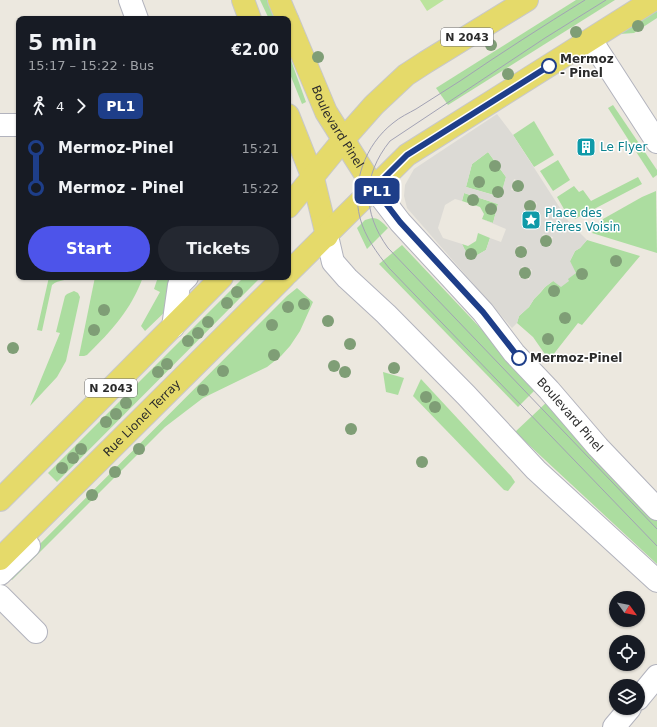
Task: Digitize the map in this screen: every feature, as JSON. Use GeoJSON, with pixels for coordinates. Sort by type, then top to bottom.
{"type":"FeatureCollection","features":[{"type":"Feature","properties":{"kind":"main road"},"geometry":{"type":"LineString","coordinates":[[243,0],[249,16]]}},
{"type":"Feature","properties":{"kind":"main road","name":"Boulevard Pinel"},"geometry":{"type":"LineString","coordinates":[[279,0],[286,16]]}},
{"type":"Feature","properties":{"kind":"main road","name":"N 2043"},"geometry":{"type":"LineString","coordinates":[[291,204],[374,105],[406,75],[527,0]]}},
{"type":"Feature","properties":{"kind":"main road"},"geometry":{"type":"LineString","coordinates":[[291,270],[407,155],[653,0]]}},
{"type":"Feature","properties":{"kind":"main road","name":"Boulevard Pinel"},"geometry":{"type":"LineString","coordinates":[[291,27],[326,112],[374,188]]}},
{"type":"Feature","properties":{"kind":"main road"},"geometry":{"type":"LineString","coordinates":[[291,123],[313,178],[327,236]]}},
{"type":"Feature","properties":{"kind":"main road","name":"N 2043"},"geometry":{"type":"LineString","coordinates":[[0,500],[219,280]]}},
{"type":"Feature","properties":{"kind":"main road","name":"Rue Lionel Terray"},"geometry":{"type":"LineString","coordinates":[[0,559],[281,280]]}},
{"type":"Feature","properties":{"kind":"street"},"geometry":{"type":"LineString","coordinates":[[130,0],[136,16]]}},
{"type":"Feature","properties":{"kind":"street"},"geometry":{"type":"LineString","coordinates":[[591,40],[657,142]]}},
{"type":"Feature","properties":{"kind":"street"},"geometry":{"type":"LineString","coordinates":[[0,126],[16,125]]}},
{"type":"Feature","properties":{"kind":"street","name":"Boulevard Pinel"},"geometry":{"type":"LineString","coordinates":[[374,188],[404,227],[483,312],[514,353],[657,510]]}},
{"type":"Feature","properties":{"kind":"street"},"geometry":{"type":"LineString","coordinates":[[327,236],[333,262],[348,278],[466,395],[536,470],[657,581]]}},
{"type":"Feature","properties":{"kind":"street"},"geometry":{"type":"LineString","coordinates":[[0,486],[150,337],[169,330],[179,285],[184,280]]}},
{"type":"Feature","properties":{"kind":"street"},"geometry":{"type":"LineString","coordinates":[[0,574],[149,426],[163,397]]}},
{"type":"Feature","properties":{"kind":"street"},"geometry":{"type":"LineString","coordinates":[[0,596],[36,632]]}},
{"type":"Feature","properties":{"kind":"street"},"geometry":{"type":"LineString","coordinates":[[645,691],[657,676]]}},
{"type":"Feature","properties":{"kind":"street"},"geometry":{"type":"LineString","coordinates":[[614,727],[624,715]]}},
{"type":"Feature","properties":{"kind":"green space"},"geometry":{"type":"Polygon","coordinates":[[[260,0],[267,0],[274,16],[268,16],[260,0]]]}},
{"type":"Feature","properties":{"kind":"green space"},"geometry":{"type":"Polygon","coordinates":[[[420,0],[444,0],[427,11],[420,0]]]}},
{"type":"Feature","properties":{"kind":"green space"},"geometry":{"type":"Polygon","coordinates":[[[576,0],[615,0],[448,105],[436,88],[576,0]]]}},
{"type":"Feature","properties":{"kind":"green space"},"geometry":{"type":"Polygon","coordinates":[[[657,11],[657,18],[634,33],[620,34],[657,11]]]}},
{"type":"Feature","properties":{"kind":"green space"},"geometry":{"type":"Polygon","coordinates":[[[291,60],[306,102],[302,104],[291,76],[291,60]]]}},
{"type":"Feature","properties":{"kind":"green space"},"geometry":{"type":"Polygon","coordinates":[[[613,105],[657,170],[657,175],[653,178],[608,108],[613,105]]]}},
{"type":"Feature","properties":{"kind":"green space"},"geometry":{"type":"Polygon","coordinates":[[[534,121],[554,155],[534,167],[513,135],[534,121]]]}},
{"type":"Feature","properties":{"kind":"green space"},"geometry":{"type":"Polygon","coordinates":[[[488,152],[506,177],[501,197],[466,187],[472,164],[488,152]]]}},
{"type":"Feature","properties":{"kind":"green space"},"geometry":{"type":"Polygon","coordinates":[[[558,160],[570,180],[553,191],[540,171],[558,160]]]}},
{"type":"Feature","properties":{"kind":"green space"},"geometry":{"type":"Polygon","coordinates":[[[638,177],[642,184],[575,219],[568,216],[557,197],[574,186],[579,192],[583,190],[591,201],[638,177]]]}},
{"type":"Feature","properties":{"kind":"green space"},"geometry":{"type":"Polygon","coordinates":[[[656,191],[657,253],[592,233],[603,219],[642,197],[656,191]]]}},
{"type":"Feature","properties":{"kind":"green space"},"geometry":{"type":"Polygon","coordinates":[[[464,193],[498,204],[493,223],[482,219],[484,214],[480,207],[462,201],[464,193]]]}},
{"type":"Feature","properties":{"kind":"green space"},"geometry":{"type":"Polygon","coordinates":[[[372,218],[379,220],[388,228],[367,249],[357,228],[365,220],[372,218]]]}},
{"type":"Feature","properties":{"kind":"green space"},"geometry":{"type":"Polygon","coordinates":[[[478,233],[490,238],[486,250],[469,260],[462,244],[468,246],[476,241],[478,233]]]}},
{"type":"Feature","properties":{"kind":"green space"},"geometry":{"type":"Polygon","coordinates":[[[587,240],[640,256],[582,325],[578,323],[549,360],[533,337],[517,323],[519,316],[529,307],[545,287],[553,281],[568,279],[570,261],[575,251],[587,240]]]}},
{"type":"Feature","properties":{"kind":"green space"},"geometry":{"type":"Polygon","coordinates":[[[402,245],[537,388],[518,407],[379,264],[402,245]]]}},
{"type":"Feature","properties":{"kind":"green space"},"geometry":{"type":"Polygon","coordinates":[[[48,280],[65,280],[52,285],[42,331],[37,330],[48,280]]]}},
{"type":"Feature","properties":{"kind":"green space"},"geometry":{"type":"Polygon","coordinates":[[[94,280],[142,280],[133,300],[120,319],[87,355],[79,356],[94,280]]]}},
{"type":"Feature","properties":{"kind":"green space"},"geometry":{"type":"Polygon","coordinates":[[[157,280],[171,280],[170,307],[145,331],[141,326],[160,292],[154,289],[157,280]]]}},
{"type":"Feature","properties":{"kind":"green space"},"geometry":{"type":"Polygon","coordinates":[[[241,280],[258,280],[57,482],[48,473],[241,280]]]}},
{"type":"Feature","properties":{"kind":"green space"},"geometry":{"type":"Polygon","coordinates":[[[297,288],[313,302],[300,331],[281,356],[267,367],[203,398],[165,427],[12,580],[12,572],[287,296],[297,288]]]}},
{"type":"Feature","properties":{"kind":"green space"},"geometry":{"type":"Polygon","coordinates":[[[74,291],[78,293],[80,297],[66,361],[57,377],[30,406],[60,333],[56,332],[65,296],[74,291]]]}},
{"type":"Feature","properties":{"kind":"green space"},"geometry":{"type":"Polygon","coordinates":[[[383,372],[404,378],[398,395],[386,392],[383,372]]]}},
{"type":"Feature","properties":{"kind":"green space"},"geometry":{"type":"Polygon","coordinates":[[[421,379],[511,476],[515,482],[508,491],[504,490],[413,396],[421,379]]]}},
{"type":"Feature","properties":{"kind":"green space"},"geometry":{"type":"Polygon","coordinates":[[[548,401],[579,439],[657,521],[657,564],[515,432],[548,401]]]}},
{"type":"Feature","properties":{"kind":"shaded area","name":"Place des Frères Voisin"},"geometry":{"type":"Polygon","coordinates":[[[497,114],[513,135],[569,222],[587,240],[575,251],[570,261],[576,273],[561,287],[553,281],[545,287],[529,307],[519,316],[517,323],[512,328],[407,208],[404,196],[405,185],[414,169],[497,114]],[[488,152],[472,164],[466,187],[500,197],[506,177],[488,152]],[[514,179],[511,190],[521,192],[524,183],[514,179]],[[464,193],[462,201],[455,199],[445,205],[438,228],[443,238],[462,244],[470,259],[486,250],[490,238],[501,242],[506,229],[482,219],[493,223],[498,204],[464,193]],[[527,200],[524,210],[534,213],[537,203],[527,200]],[[543,234],[540,244],[550,247],[553,237],[543,234]],[[518,245],[515,255],[524,258],[527,248],[518,245]],[[522,266],[519,277],[529,280],[532,270],[522,266]]]}},
{"type":"Feature","properties":{"kind":"tram line"},"geometry":{"type":"LineString","coordinates":[[585,0],[402,117],[383,132],[368,153],[363,166],[357,191],[358,205],[360,218],[365,232],[376,251],[389,268],[657,546]]}},
{"type":"Feature","properties":{"kind":"tram line"},"geometry":{"type":"LineString","coordinates":[[606,0],[545,38],[390,141],[374,167],[370,181],[370,208],[373,221],[379,235],[388,248],[657,529]]}},
{"type":"Feature","properties":{"kind":"bus line","name":"PL1"},"geometry":{"type":"LineString","coordinates":[[519,358],[483,312],[400,222],[374,188],[407,155],[549,66]]}},
{"type":"Feature","properties":{"kind":"place","name":"Mermoz - Pinel"},"geometry":{"type":"Point","coordinates":[549,66]}},
{"type":"Feature","properties":{"kind":"place","name":"Le Flyer"},"geometry":{"type":"Point","coordinates":[586,147]}},
{"type":"Feature","properties":{"kind":"place","name":"Place des Frères Voisin"},"geometry":{"type":"Point","coordinates":[531,220]}},
{"type":"Feature","properties":{"kind":"place","name":"Mermoz-Pinel"},"geometry":{"type":"Point","coordinates":[519,358]}}]}
